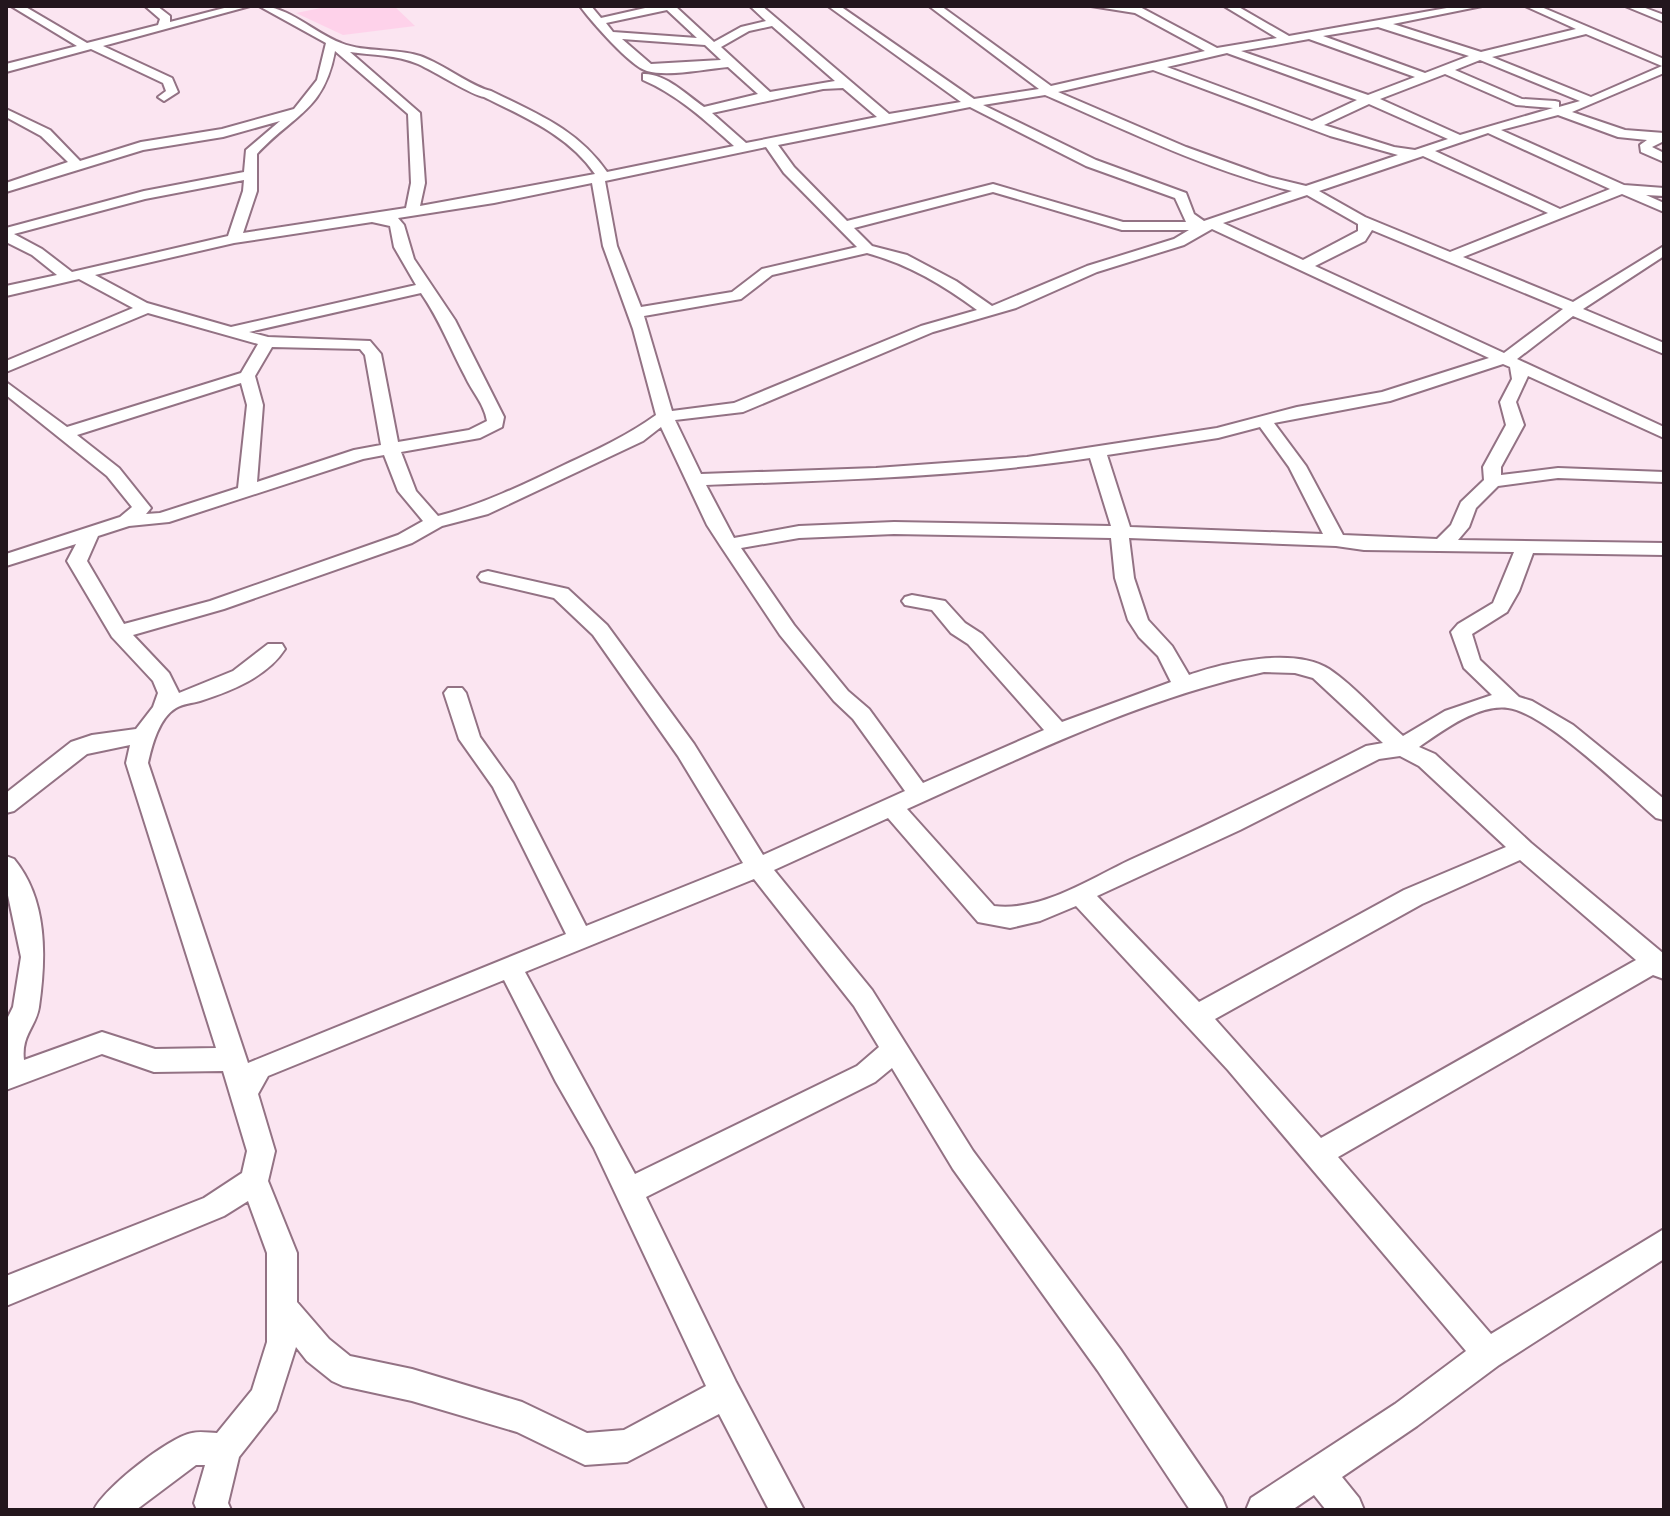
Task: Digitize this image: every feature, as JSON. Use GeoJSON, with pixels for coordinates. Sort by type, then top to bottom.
{"type":"FeatureCollection","features":[{"type":"Feature","properties":{"kind":"street"},"geometry":{"type":"LineString","coordinates":[[16,6],[88,46],[107,51],[144,73],[168,81],[172,92],[164,97]]}},
{"type":"Feature","properties":{"kind":"street"},"geometry":{"type":"LineString","coordinates":[[150,6],[166,18],[163,26]]}},
{"type":"Feature","properties":{"kind":"street"},"geometry":{"type":"LineString","coordinates":[[6,68],[245,6]]}},
{"type":"Feature","properties":{"kind":"street"},"geometry":{"type":"LineString","coordinates":[[264,6],[334,44],[414,113],[418,183],[413,209]]}},
{"type":"Feature","properties":{"kind":"street"},"geometry":{"type":"LineString","coordinates":[[585,6],[610,35],[648,68],[729,63]]}},
{"type":"Feature","properties":{"kind":"street"},"geometry":{"type":"LineString","coordinates":[[598,22],[669,6],[767,96]]}},
{"type":"Feature","properties":{"kind":"street"},"geometry":{"type":"LineString","coordinates":[[755,6],[887,119]]}},
{"type":"Feature","properties":{"kind":"street"},"geometry":{"type":"LineString","coordinates":[[833,6],[970,104],[1091,163],[1181,196],[1181,204],[1189,218],[1303,266],[1664,433]]}},
{"type":"Feature","properties":{"kind":"street"},"geometry":{"type":"LineString","coordinates":[[934,6],[1047,91],[1181,150],[1264,180],[1309,191],[1365,222],[1664,349]]}},
{"type":"Feature","properties":{"kind":"street"},"geometry":{"type":"LineString","coordinates":[[1096,6],[1134,8],[1221,51],[1398,110],[1459,139]]}},
{"type":"Feature","properties":{"kind":"street"},"geometry":{"type":"LineString","coordinates":[[1229,6],[1287,39]]}},
{"type":"Feature","properties":{"kind":"street"},"geometry":{"type":"LineString","coordinates":[[6,291],[234,239],[413,209],[494,199],[887,119],[1047,91],[1221,51],[1376,22],[1413,10],[1477,6]]}},
{"type":"Feature","properties":{"kind":"street"},"geometry":{"type":"LineString","coordinates":[[1530,6],[1664,66]]}},
{"type":"Feature","properties":{"kind":"street"},"geometry":{"type":"LineString","coordinates":[[1630,6],[1664,19]]}},
{"type":"Feature","properties":{"kind":"street"},"geometry":{"type":"LineString","coordinates":[[610,35],[710,44],[745,29],[774,22]]}},
{"type":"Feature","properties":{"kind":"street"},"geometry":{"type":"LineString","coordinates":[[1376,22],[1480,56],[1585,104]]}},
{"type":"Feature","properties":{"kind":"street"},"geometry":{"type":"LineString","coordinates":[[1313,125],[1367,100],[1480,56],[1587,30]]}},
{"type":"Feature","properties":{"kind":"street"},"geometry":{"type":"LineString","coordinates":[[1309,35],[1425,77]]}},
{"type":"Feature","properties":{"kind":"street"},"geometry":{"type":"LineString","coordinates":[[234,239],[246,208],[250,158],[255,149],[301,111],[326,74],[325,60],[334,44]]}},
{"type":"Feature","properties":{"kind":"street"},"geometry":{"type":"LineString","coordinates":[[334,44],[417,59],[469,84],[478,93],[487,94],[557,128],[590,157],[601,178],[610,246],[657,379],[665,417],[716,525],[787,630],[868,723],[919,794]]}},
{"type":"Feature","properties":{"kind":"street"},"geometry":{"type":"LineString","coordinates":[[1154,66],[1371,146],[1421,152],[1558,213]]}},
{"type":"Feature","properties":{"kind":"street"},"geometry":{"type":"LineString","coordinates":[[119,632],[217,605],[405,539],[435,522],[496,504],[637,437],[665,417],[737,408],[927,329],[989,311],[1092,269],[1179,242],[1207,224],[1489,129],[1585,104],[1664,66]]}},
{"type":"Feature","properties":{"kind":"street"},"geometry":{"type":"LineString","coordinates":[[1444,69],[1520,102],[1585,104]]}},
{"type":"Feature","properties":{"kind":"street"},"geometry":{"type":"LineString","coordinates":[[647,77],[665,85],[703,112],[744,148]]}},
{"type":"Feature","properties":{"kind":"street"},"geometry":{"type":"LineString","coordinates":[[703,112],[767,96],[846,84]]}},
{"type":"Feature","properties":{"kind":"street"},"geometry":{"type":"LineString","coordinates":[[6,188],[141,146],[223,133],[301,111]]}},
{"type":"Feature","properties":{"kind":"street"},"geometry":{"type":"LineString","coordinates":[[1556,111],[1623,134],[1662,139]]}},
{"type":"Feature","properties":{"kind":"street"},"geometry":{"type":"LineString","coordinates":[[6,113],[41,130],[60,145],[76,164],[74,167]]}},
{"type":"Feature","properties":{"kind":"street"},"geometry":{"type":"LineString","coordinates":[[1489,129],[1664,208]]}},
{"type":"Feature","properties":{"kind":"street"},"geometry":{"type":"LineString","coordinates":[[1662,139],[1646,145],[1646,149],[1664,158]]}},
{"type":"Feature","properties":{"kind":"street"},"geometry":{"type":"LineString","coordinates":[[770,143],[789,170],[867,249]]}},
{"type":"Feature","properties":{"kind":"street"},"geometry":{"type":"LineString","coordinates":[[6,234],[144,195],[250,175]]}},
{"type":"Feature","properties":{"kind":"street"},"geometry":{"type":"LineString","coordinates":[[846,225],[884,218],[993,188],[1122,226],[1207,224]]}},
{"type":"Feature","properties":{"kind":"street"},"geometry":{"type":"LineString","coordinates":[[1450,257],[1622,189],[1664,192]]}},
{"type":"Feature","properties":{"kind":"street"},"geometry":{"type":"LineString","coordinates":[[6,560],[127,521],[162,518],[247,488],[390,448],[474,434],[496,423],[496,415],[475,381],[443,313],[424,288],[407,257],[393,221],[363,218]]}},
{"type":"Feature","properties":{"kind":"street"},"geometry":{"type":"LineString","coordinates":[[1303,266],[1360,238],[1365,232],[1365,222]]}},
{"type":"Feature","properties":{"kind":"street"},"geometry":{"type":"LineString","coordinates":[[6,234],[73,274],[148,307],[267,342],[364,344],[373,354],[390,448],[423,515],[435,522]]}},
{"type":"Feature","properties":{"kind":"street"},"geometry":{"type":"LineString","coordinates":[[634,313],[736,296],[745,292],[755,277],[867,249],[902,258],[951,284],[989,311]]}},
{"type":"Feature","properties":{"kind":"street"},"geometry":{"type":"LineString","coordinates":[[695,480],[967,468],[1218,433],[1297,412],[1384,397],[1510,362],[1573,309],[1656,262],[1664,250]]}},
{"type":"Feature","properties":{"kind":"street"},"geometry":{"type":"LineString","coordinates":[[233,331],[364,299],[424,288]]}},
{"type":"Feature","properties":{"kind":"street"},"geometry":{"type":"LineString","coordinates":[[6,367],[148,307]]}},
{"type":"Feature","properties":{"kind":"street"},"geometry":{"type":"LineString","coordinates":[[67,433],[247,376],[267,342]]}},
{"type":"Feature","properties":{"kind":"street"},"geometry":{"type":"LineString","coordinates":[[1493,481],[1492,467],[1515,425],[1508,402],[1520,379],[1510,362]]}},
{"type":"Feature","properties":{"kind":"street"},"geometry":{"type":"LineString","coordinates":[[247,376],[255,405],[247,488]]}},
{"type":"Feature","properties":{"kind":"street"},"geometry":{"type":"LineString","coordinates":[[8,392],[67,433],[113,472],[141,504],[139,514],[127,521]]}},
{"type":"Feature","properties":{"kind":"street"},"geometry":{"type":"LineString","coordinates":[[1264,421],[1297,466],[1336,540]]}},
{"type":"Feature","properties":{"kind":"street"},"geometry":{"type":"LineString","coordinates":[[1097,452],[1121,522],[1119,533],[1136,617],[1145,632],[1162,647],[1183,685]]}},
{"type":"Feature","properties":{"kind":"street"},"geometry":{"type":"LineString","coordinates":[[1443,544],[1460,527],[1467,506],[1493,481],[1558,473],[1664,477]]}},
{"type":"Feature","properties":{"kind":"street"},"geometry":{"type":"LineString","coordinates":[[729,545],[799,532],[894,528],[1664,549]]}},
{"type":"Feature","properties":{"kind":"street"},"geometry":{"type":"LineString","coordinates":[[77,561],[91,532]]}},
{"type":"Feature","properties":{"kind":"street"},"geometry":{"type":"LineString","coordinates":[[1526,545],[1508,593],[1495,613],[1470,624],[1461,632],[1471,663],[1511,701],[1552,721],[1664,812]]}},
{"type":"Feature","properties":{"kind":"street"},"geometry":{"type":"LineString","coordinates":[[36,549],[77,561],[119,632],[162,678],[169,693],[166,703],[143,736],[137,763],[244,1093],[261,1151],[254,1181],[282,1253],[282,1342],[265,1399],[225,1449],[211,1503],[214,1510]]}},
{"type":"Feature","properties":{"kind":"street"},"geometry":{"type":"LineString","coordinates":[[488,577],[552,589],[574,602],[600,630],[686,750],[758,867],[863,998],[963,1160],[1109,1360],[1210,1510]]}},
{"type":"Feature","properties":{"kind":"street"},"geometry":{"type":"LineString","coordinates":[[912,601],[938,605],[958,628],[975,639],[1058,732]]}},
{"type":"Feature","properties":{"kind":"street"},"geometry":{"type":"LineString","coordinates":[[166,703],[188,699],[244,673],[267,660],[275,649]]}},
{"type":"Feature","properties":{"kind":"street"},"geometry":{"type":"LineString","coordinates":[[244,1093],[259,1068],[758,867],[1058,732],[1183,685],[1264,665],[1295,666],[1320,673],[1402,748],[1427,760],[1523,849],[1660,965],[1318,1154]]}},
{"type":"Feature","properties":{"kind":"street"},"geometry":{"type":"LineString","coordinates":[[455,693],[470,739],[502,783],[581,939]]}},
{"type":"Feature","properties":{"kind":"street"},"geometry":{"type":"LineString","coordinates":[[892,807],[987,915],[1010,918],[1031,914],[1080,894],[1232,824],[1374,752],[1402,748],[1422,732],[1493,701],[1511,701]]}},
{"type":"Feature","properties":{"kind":"street"},"geometry":{"type":"LineString","coordinates":[[6,805],[79,748],[92,743],[143,736]]}},
{"type":"Feature","properties":{"kind":"street"},"geometry":{"type":"LineString","coordinates":[[1196,1017],[1413,897],[1523,849]]}},
{"type":"Feature","properties":{"kind":"street"},"geometry":{"type":"LineString","coordinates":[[6,865],[20,889],[34,960],[24,997],[26,1008],[13,1028],[9,1076],[102,1043],[154,1061],[231,1059]]}},
{"type":"Feature","properties":{"kind":"street"},"geometry":{"type":"LineString","coordinates":[[1080,894],[1154,968],[1488,1354]]}},
{"type":"Feature","properties":{"kind":"street"},"geometry":{"type":"LineString","coordinates":[[510,968],[565,1074],[604,1139],[725,1393],[787,1510]]}},
{"type":"Feature","properties":{"kind":"street"},"geometry":{"type":"LineString","coordinates":[[629,1191],[866,1074],[894,1051]]}},
{"type":"Feature","properties":{"kind":"street"},"geometry":{"type":"LineString","coordinates":[[6,1291],[214,1207],[254,1181]]}},
{"type":"Feature","properties":{"kind":"street"},"geometry":{"type":"LineString","coordinates":[[1263,1510],[1406,1415],[1488,1354],[1664,1243]]}},
{"type":"Feature","properties":{"kind":"street"},"geometry":{"type":"LineString","coordinates":[[282,1307],[318,1350],[343,1370],[412,1385],[522,1418],[585,1449],[627,1446],[725,1393]]}},
{"type":"Feature","properties":{"kind":"street"},"geometry":{"type":"LineString","coordinates":[[111,1510],[144,1481],[192,1449],[225,1449]]}},
{"type":"Feature","properties":{"kind":"street"},"geometry":{"type":"LineString","coordinates":[[1317,1472],[1347,1510]]}},
{"type":"Feature","properties":{"kind":"shaded area"},"geometry":{"type":"Polygon","coordinates":[[[331,6],[394,6],[415,26],[343,35],[296,13],[331,6]]]}}]}
